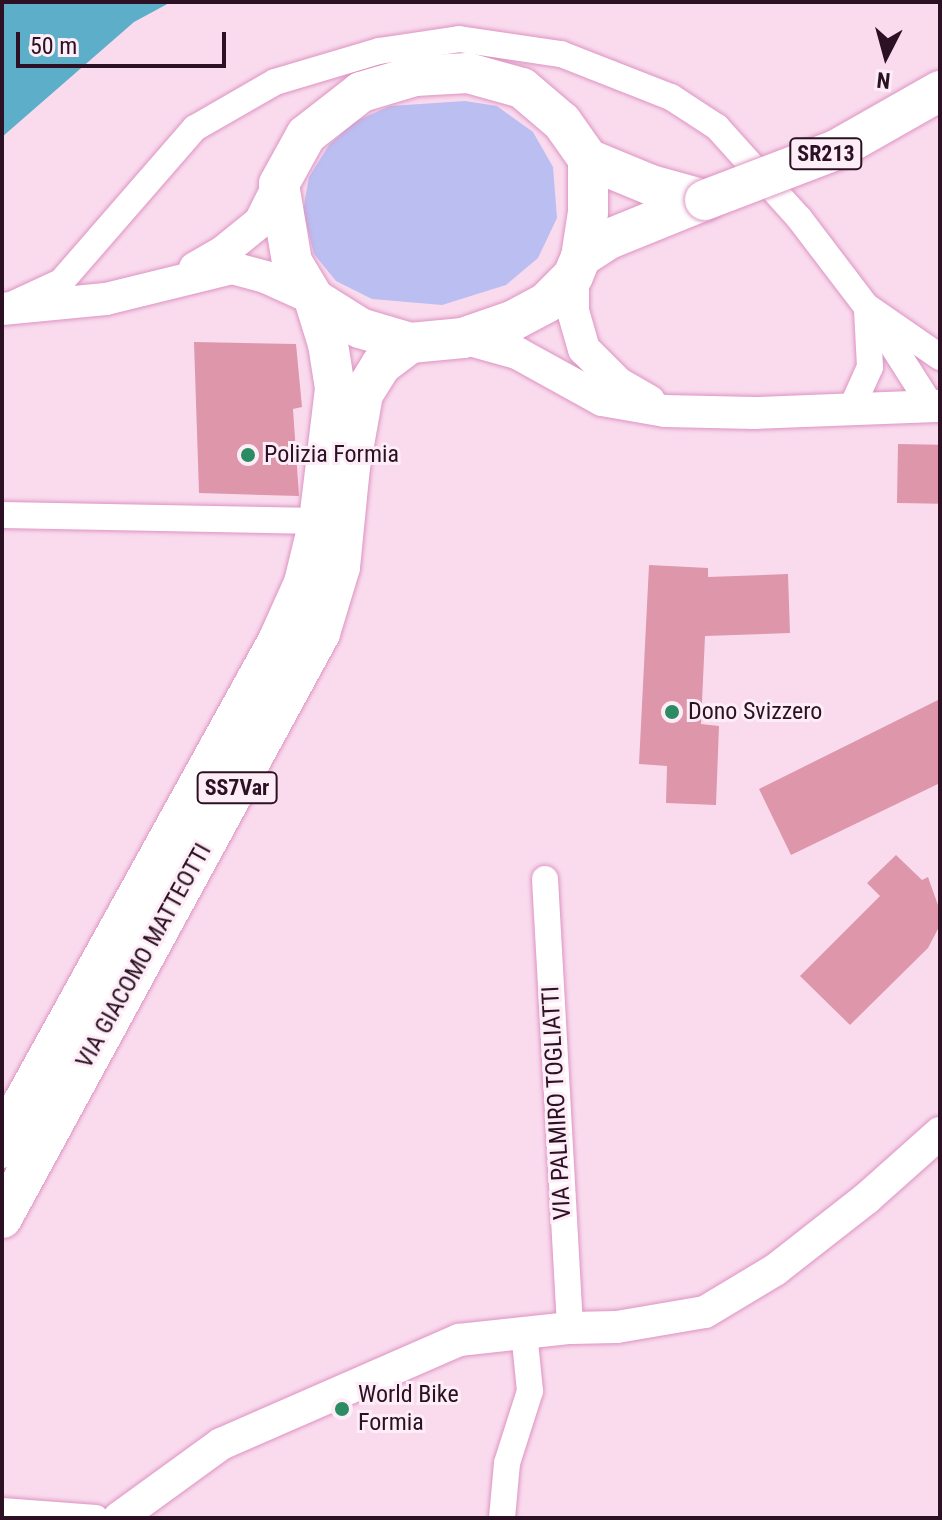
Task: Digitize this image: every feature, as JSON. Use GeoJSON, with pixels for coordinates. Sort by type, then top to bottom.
{"type":"FeatureCollection","features":[{"type":"Feature","properties":{"kind":"main road"},"geometry":{"type":"LineString","coordinates":[[588,159],[588,212],[577,266],[546,303],[512,321],[463,338],[410,343],[360,328],[314,299],[292,262],[279,184],[306,135],[361,92],[415,76],[468,73],[522,88],[562,122],[588,159],[651,185],[705,200]]}},
{"type":"Feature","properties":{"kind":"main road","name":"SR213"},"geometry":{"type":"LineString","coordinates":[[577,266],[609,239],[836,150],[940,91]]}},
{"type":"Feature","properties":{"kind":"main road","name":"VIA GIACOMO MATTEOTTI"},"geometry":{"type":"LineString","coordinates":[[2,1148],[23,1103],[278,641],[304,583],[319,521],[335,388],[328,344],[314,299]]}},
{"type":"Feature","properties":{"kind":"main road","name":"VIA GIACOMO MATTEOTTI"},"geometry":{"type":"LineString","coordinates":[[2,1218],[320,633],[340,567],[350,467],[363,394],[381,365],[410,343]]}},
{"type":"Feature","properties":{"kind":"street"},"geometry":{"type":"LineString","coordinates":[[2,309],[61,282],[195,128],[275,82],[379,51],[459,39],[561,54],[671,97],[717,127],[799,218],[866,306],[935,406]]}},
{"type":"Feature","properties":{"kind":"street"},"geometry":{"type":"LineString","coordinates":[[168,282],[223,252],[260,222],[279,184]]}},
{"type":"Feature","properties":{"kind":"street"},"geometry":{"type":"LineString","coordinates":[[577,266],[573,311],[584,349],[618,383],[665,411]]}},
{"type":"Feature","properties":{"kind":"street"},"geometry":{"type":"LineString","coordinates":[[2,309],[106,299],[232,268],[265,277],[314,299]]}},
{"type":"Feature","properties":{"kind":"street"},"geometry":{"type":"LineString","coordinates":[[866,306],[940,357]]}},
{"type":"Feature","properties":{"kind":"street"},"geometry":{"type":"LineString","coordinates":[[851,409],[870,367],[866,306]]}},
{"type":"Feature","properties":{"kind":"street"},"geometry":{"type":"LineString","coordinates":[[463,338],[517,353],[602,400],[665,411],[935,406]]}},
{"type":"Feature","properties":{"kind":"street"},"geometry":{"type":"LineString","coordinates":[[2,515],[319,521]]}},
{"type":"Feature","properties":{"kind":"street","name":"VIA PALMIRO TOGLIATTI"},"geometry":{"type":"LineString","coordinates":[[545,879],[570,1328]]}},
{"type":"Feature","properties":{"kind":"street"},"geometry":{"type":"LineString","coordinates":[[119,1518],[221,1444],[459,1340],[570,1328],[617,1327],[705,1312],[775,1270],[867,1198],[940,1133]]}},
{"type":"Feature","properties":{"kind":"street"},"geometry":{"type":"LineString","coordinates":[[502,1518],[507,1463],[530,1391],[524,1332]]}},
{"type":"Feature","properties":{"kind":"street"},"geometry":{"type":"LineString","coordinates":[[2,1511],[96,1518]]}},
{"type":"Feature","properties":{"kind":"shaded area"},"geometry":{"type":"Polygon","coordinates":[[[2,2],[171,2],[134,22],[2,137],[2,2]]]}},
{"type":"Feature","properties":{"kind":"shaded area"},"geometry":{"type":"Polygon","coordinates":[[[465,101],[497,106],[533,132],[553,167],[557,218],[538,258],[506,285],[442,305],[372,299],[336,281],[314,254],[303,211],[309,177],[329,145],[356,121],[390,106],[465,101]]]}},
{"type":"Feature","properties":{"kind":"building","name":"Polizia Formia"},"geometry":{"type":"Polygon","coordinates":[[[194,342],[296,344],[302,407],[293,409],[299,496],[199,493],[194,342]]]}},
{"type":"Feature","properties":{"kind":"building"},"geometry":{"type":"Polygon","coordinates":[[[898,444],[940,445],[939,504],[897,503],[898,444]]]}},
{"type":"Feature","properties":{"kind":"building"},"geometry":{"type":"Polygon","coordinates":[[[649,565],[708,568],[708,577],[788,574],[790,633],[705,636],[701,724],[719,726],[716,805],[666,803],[667,766],[639,764],[649,565]]]}},
{"type":"Feature","properties":{"kind":"building"},"geometry":{"type":"Polygon","coordinates":[[[940,699],[940,783],[791,855],[759,789],[940,699]]]}},
{"type":"Feature","properties":{"kind":"building"},"geometry":{"type":"Polygon","coordinates":[[[896,855],[922,880],[928,877],[939,908],[938,929],[928,948],[850,1025],[800,976],[880,896],[867,883],[896,855]]]}},
{"type":"Feature","properties":{"kind":"place","name":"Polizia Formia"},"geometry":{"type":"Point","coordinates":[248,455]}},
{"type":"Feature","properties":{"kind":"place","name":"Dono Svizzero"},"geometry":{"type":"Point","coordinates":[672,712]}},
{"type":"Feature","properties":{"kind":"place","name":"World Bike Formia"},"geometry":{"type":"Point","coordinates":[342,1409]}}]}
